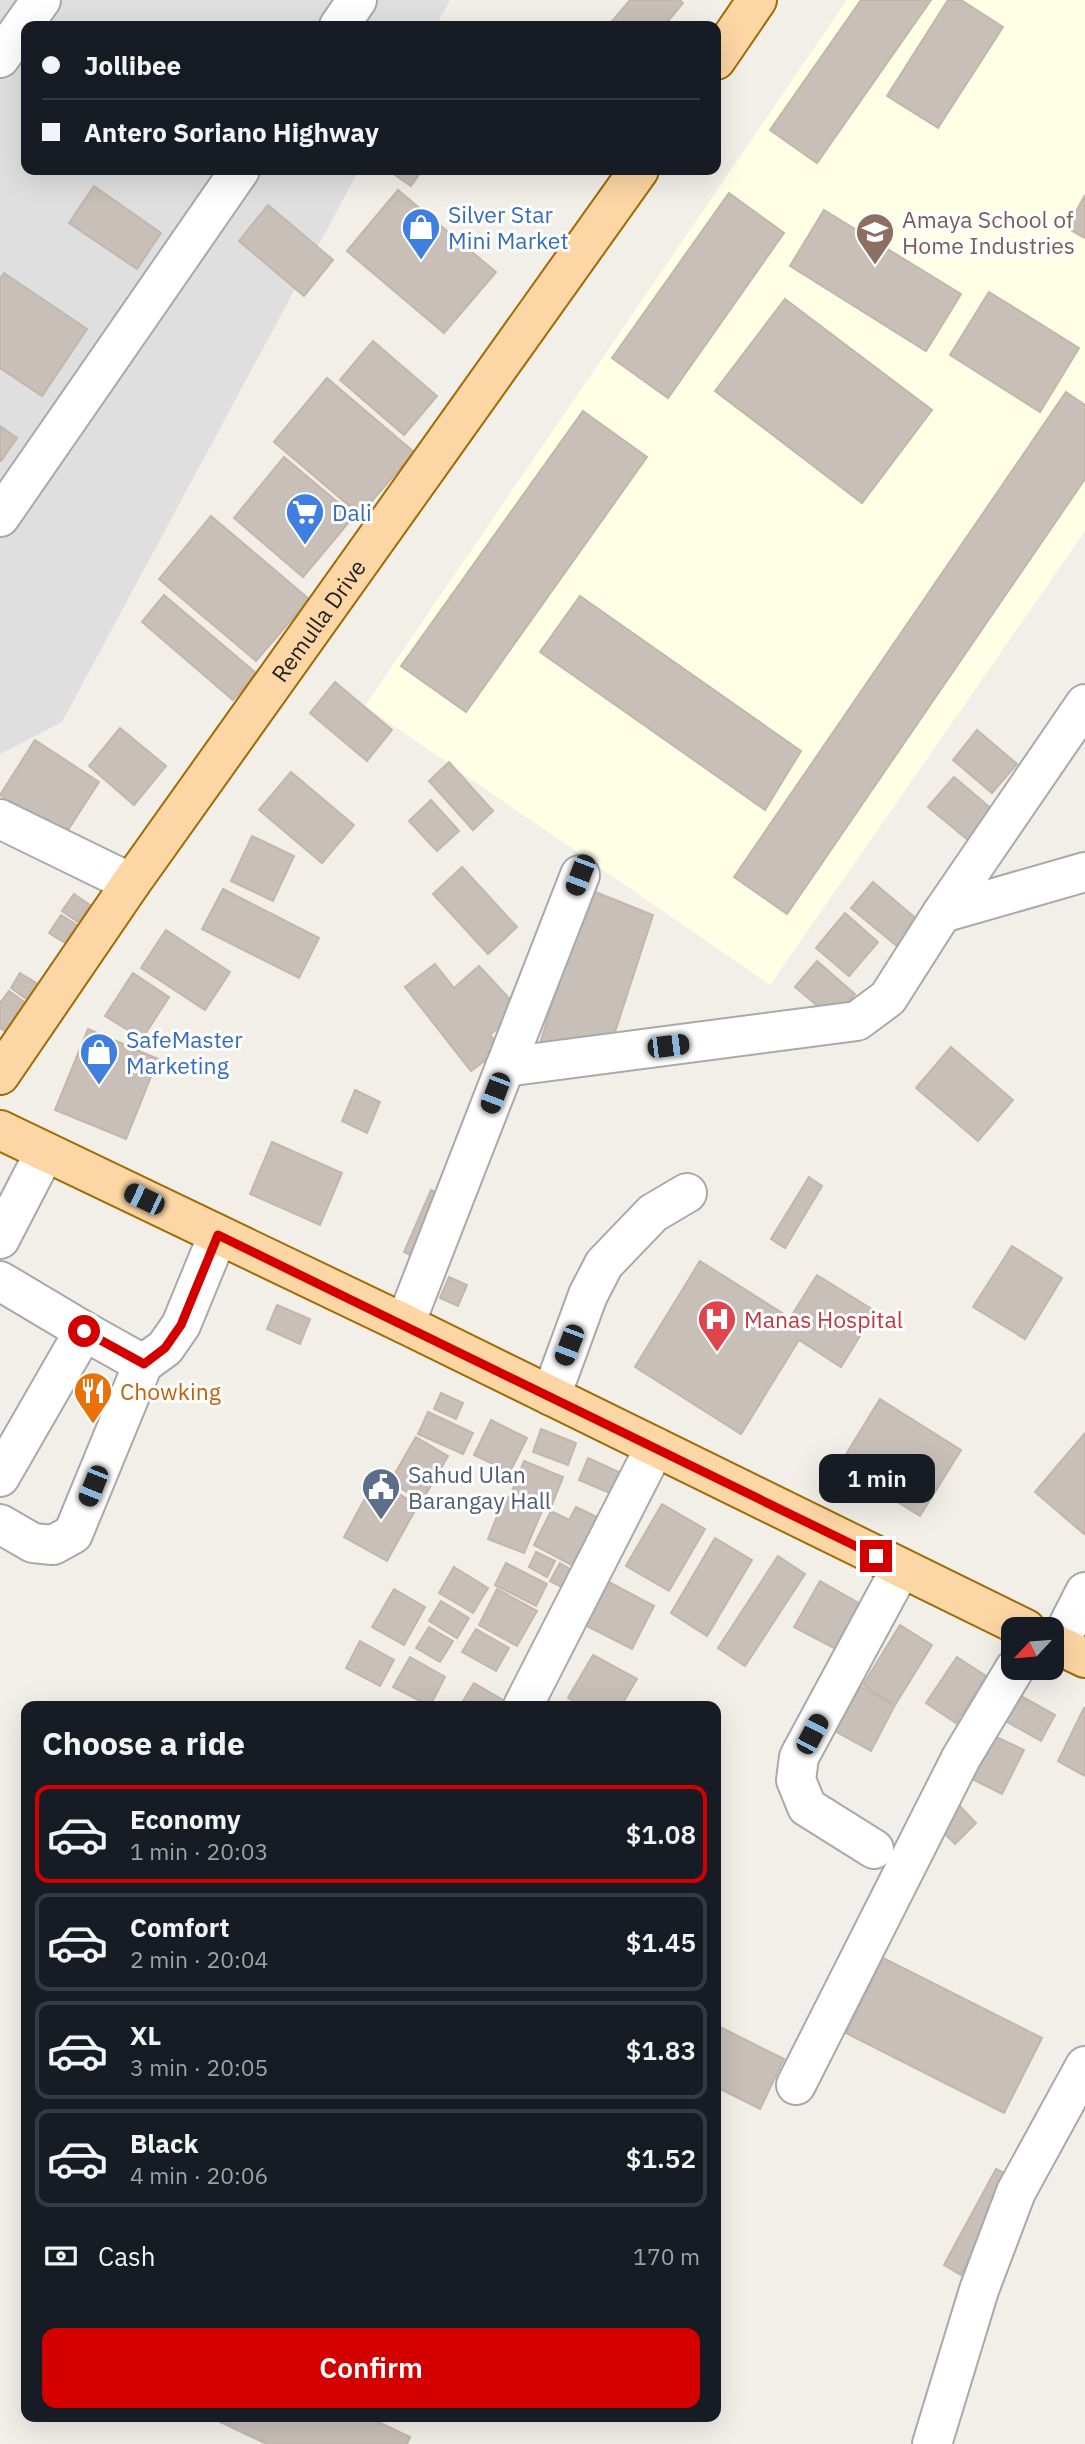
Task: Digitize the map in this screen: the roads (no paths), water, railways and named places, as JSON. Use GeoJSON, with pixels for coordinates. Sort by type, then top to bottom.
{"type":"FeatureCollection","features":[{"type":"Feature","properties":{"kind":"main road"},"geometry":{"type":"LineString","coordinates":[[721,53],[757,0]]}},
{"type":"Feature","properties":{"kind":"main road","name":"Remulla Drive"},"geometry":{"type":"LineString","coordinates":[[0,1075],[131,883],[635,175]]}},
{"type":"Feature","properties":{"kind":"main road"},"geometry":{"type":"LineString","coordinates":[[0,1130],[405,1324],[1001,1617]]}},
{"type":"Feature","properties":{"kind":"street"},"geometry":{"type":"LineString","coordinates":[[26,21],[41,0]]}},
{"type":"Feature","properties":{"kind":"street"},"geometry":{"type":"LineString","coordinates":[[342,21],[357,0]]}},
{"type":"Feature","properties":{"kind":"street"},"geometry":{"type":"LineString","coordinates":[[0,58],[21,28]]}},
{"type":"Feature","properties":{"kind":"street"},"geometry":{"type":"LineString","coordinates":[[0,517],[237,175]]}},
{"type":"Feature","properties":{"kind":"street"},"geometry":{"type":"LineString","coordinates":[[505,1067],[857,1021],[888,998],[942,913],[1085,704]]}},
{"type":"Feature","properties":{"kind":"street"},"geometry":{"type":"LineString","coordinates":[[0,819],[131,883]]}},
{"type":"Feature","properties":{"kind":"street"},"geometry":{"type":"LineString","coordinates":[[942,913],[1085,873]]}},
{"type":"Feature","properties":{"kind":"street"},"geometry":{"type":"LineString","coordinates":[[405,1324],[580,875]]}},
{"type":"Feature","properties":{"kind":"street"},"geometry":{"type":"LineString","coordinates":[[0,1240],[45,1152]]}},
{"type":"Feature","properties":{"kind":"street"},"geometry":{"type":"LineString","coordinates":[[551,1396],[588,1295],[604,1264],[653,1213],[687,1193]]}},
{"type":"Feature","properties":{"kind":"street"},"geometry":{"type":"LineString","coordinates":[[0,1524],[33,1543],[53,1545],[73,1534],[144,1364],[165,1348],[181,1325],[218,1235]]}},
{"type":"Feature","properties":{"kind":"street"},"geometry":{"type":"LineString","coordinates":[[0,1280],[144,1364]]}},
{"type":"Feature","properties":{"kind":"street"},"geometry":{"type":"LineString","coordinates":[[0,1477],[84,1331]]}},
{"type":"Feature","properties":{"kind":"street"},"geometry":{"type":"LineString","coordinates":[[526,1701],[655,1447]]}},
{"type":"Feature","properties":{"kind":"street"},"geometry":{"type":"LineString","coordinates":[[874,1849],[807,1807],[796,1780],[799,1757],[901,1568]]}},
{"type":"Feature","properties":{"kind":"street"},"geometry":{"type":"LineString","coordinates":[[1064,1628],[1085,1592]]}},
{"type":"Feature","properties":{"kind":"street"},"geometry":{"type":"LineString","coordinates":[[796,2085],[961,1758],[1008,1680]]}},
{"type":"Feature","properties":{"kind":"street"},"geometry":{"type":"LineString","coordinates":[[932,2444],[979,2290],[1016,2192],[1085,2066]]}},
{"type":"Feature","properties":{"kind":"place","name":"Silver Star Mini Market"},"geometry":{"type":"Point","coordinates":[421,261]}},
{"type":"Feature","properties":{"kind":"place","name":"Amaya School of Home Industries"},"geometry":{"type":"Point","coordinates":[875,266]}},
{"type":"Feature","properties":{"kind":"place","name":"Dali"},"geometry":{"type":"Point","coordinates":[305,546]}},
{"type":"Feature","properties":{"kind":"place","name":"SafeMaster Marketing"},"geometry":{"type":"Point","coordinates":[99,1086]}},
{"type":"Feature","properties":{"kind":"place","name":"Manas Hospital"},"geometry":{"type":"Point","coordinates":[717,1353]}},
{"type":"Feature","properties":{"kind":"place","name":"Chowking"},"geometry":{"type":"Point","coordinates":[93,1425]}},
{"type":"Feature","properties":{"kind":"place","name":"Sahud Ulan Barangay Hall"},"geometry":{"type":"Point","coordinates":[381,1521]}}]}
